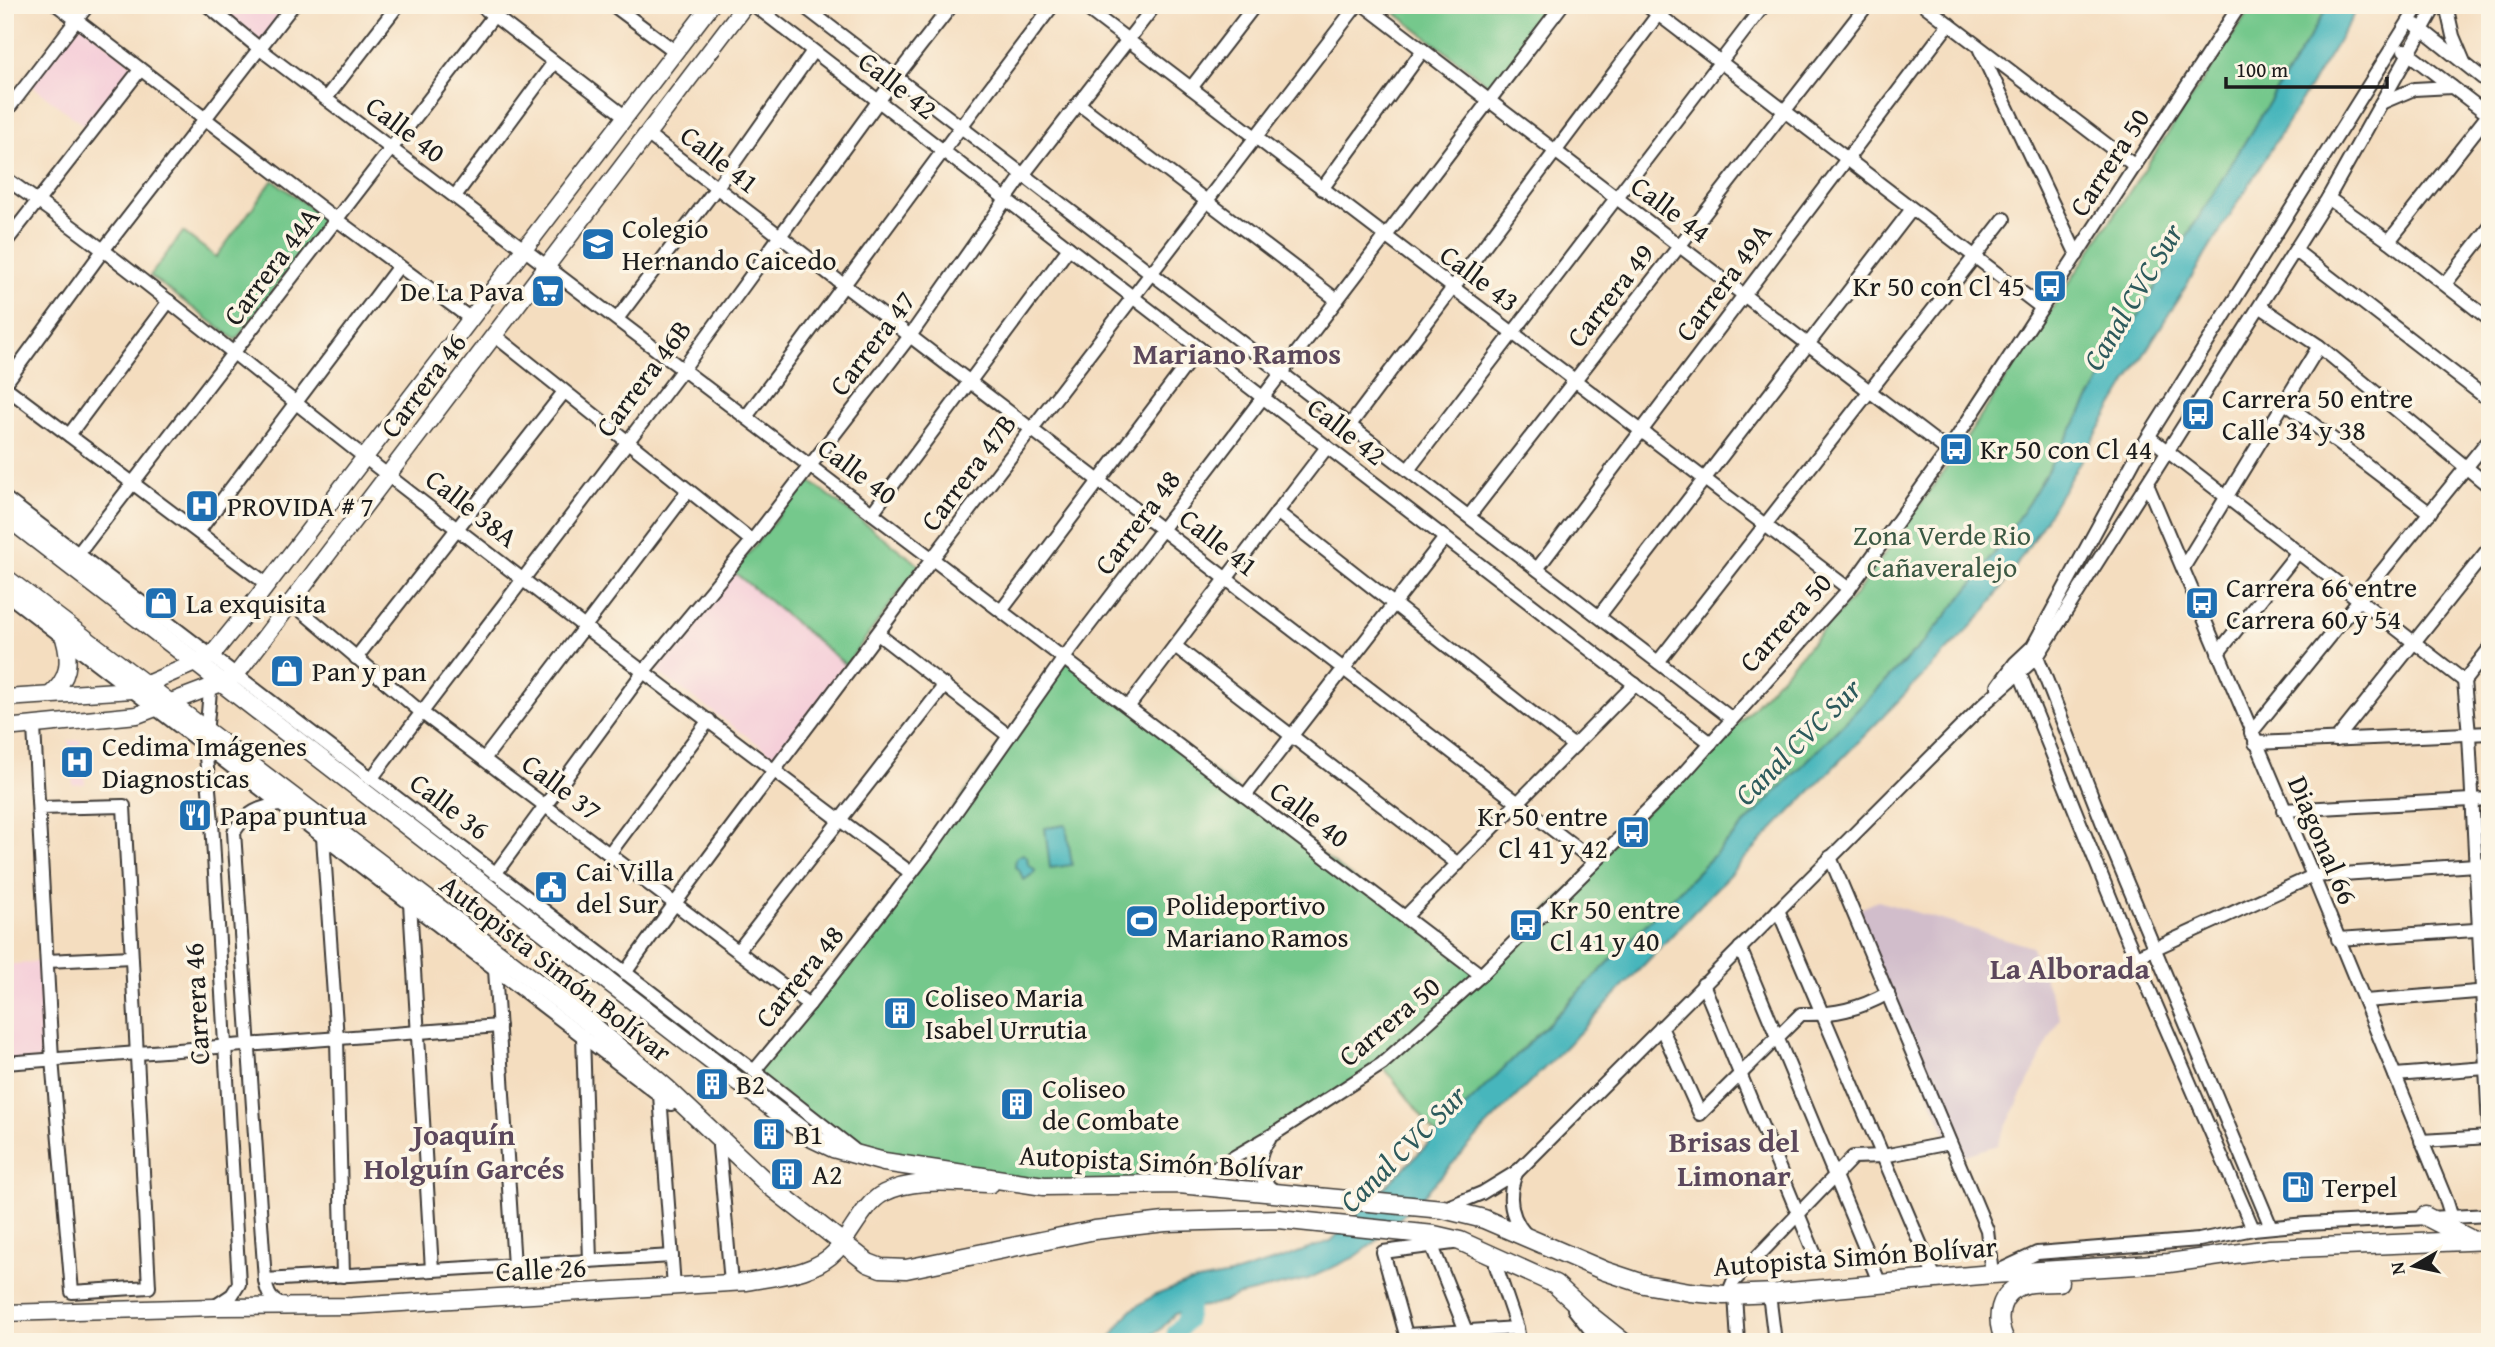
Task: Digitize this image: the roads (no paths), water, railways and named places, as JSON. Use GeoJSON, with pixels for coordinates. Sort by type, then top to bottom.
{"type":"FeatureCollection","features":[{"type":"Feature","properties":{"kind":"highway","name":"Autopista Simón Bolívar"},"geometry":{"type":"LineString","coordinates":[[5,515],[318,748],[810,1136],[833,1148],[884,1162],[1044,1186],[1179,1184],[1435,1208],[1484,1219],[1605,1271],[1644,1284],[1690,1293],[1769,1294],[1992,1273],[2169,1263],[2270,1249],[2490,1240]]}},
{"type":"Feature","properties":{"kind":"highway","name":"Autopista Simón Bolívar"},"geometry":{"type":"LineString","coordinates":[[5,578],[164,707],[370,864],[591,1024],[666,1088],[770,1186],[841,1244],[880,1268],[906,1269],[1095,1230],[1165,1222],[1279,1219],[1413,1233],[1460,1241],[1555,1284],[1623,1342]]}},
{"type":"Feature","properties":{"kind":"highway"},"geometry":{"type":"LineString","coordinates":[[2425,1216],[2471,1240]]}},
{"type":"Feature","properties":{"kind":"highway"},"geometry":{"type":"LineString","coordinates":[[2006,1342],[1998,1322],[2000,1307],[2008,1295],[2021,1286],[2101,1279],[2169,1263]]}},
{"type":"Feature","properties":{"kind":"main road","name":"Carrera 46"},"geometry":{"type":"LineString","coordinates":[[5,698],[139,687],[215,673],[268,585],[711,5]]}},
{"type":"Feature","properties":{"kind":"main road","name":"Carrera 46"},"geometry":{"type":"LineString","coordinates":[[5,728],[116,719],[164,707],[215,673],[290,603],[745,5]]}},
{"type":"Feature","properties":{"kind":"main road"},"geometry":{"type":"LineString","coordinates":[[50,695],[61,685],[68,671],[69,654],[64,639]]}},
{"type":"Feature","properties":{"kind":"main road","name":"Calle 26"},"geometry":{"type":"LineString","coordinates":[[5,1313],[352,1306],[731,1283],[802,1271],[819,1265],[836,1251],[855,1224],[881,1195],[911,1185],[925,1183],[1044,1186]]}},
{"type":"Feature","properties":{"kind":"main road"},"geometry":{"type":"LineString","coordinates":[[855,1224],[856,1242],[862,1259]]}},
{"type":"Feature","properties":{"kind":"street"},"geometry":{"type":"LineString","coordinates":[[57,5],[471,319]]}},
{"type":"Feature","properties":{"kind":"street"},"geometry":{"type":"LineString","coordinates":[[5,113],[88,5]]}},
{"type":"Feature","properties":{"kind":"street","name":"Calle 40"},"geometry":{"type":"LineString","coordinates":[[207,5],[390,147],[1481,975]]}},
{"type":"Feature","properties":{"kind":"street"},"geometry":{"type":"LineString","coordinates":[[268,585],[5,385],[104,249],[293,5]]}},
{"type":"Feature","properties":{"kind":"street"},"geometry":{"type":"LineString","coordinates":[[326,98],[398,5]]}},
{"type":"Feature","properties":{"kind":"street"},"geometry":{"type":"LineString","coordinates":[[480,5],[498,10],[554,62],[626,117]]}},
{"type":"Feature","properties":{"kind":"street"},"geometry":{"type":"LineString","coordinates":[[613,5],[676,52]]}},
{"type":"Feature","properties":{"kind":"street","name":"Calle 42"},"geometry":{"type":"LineString","coordinates":[[754,5],[1711,743]]}},
{"type":"Feature","properties":{"kind":"street","name":"Calle 42"},"geometry":{"type":"LineString","coordinates":[[802,5],[1732,719]]}},
{"type":"Feature","properties":{"kind":"street","name":"Carrera 46B"},"geometry":{"type":"LineString","coordinates":[[371,779],[682,369],[952,5]]}},
{"type":"Feature","properties":{"kind":"street"},"geometry":{"type":"LineString","coordinates":[[746,417],[960,126],[1053,5]]}},
{"type":"Feature","properties":{"kind":"street","name":"Calle 43"},"geometry":{"type":"LineString","coordinates":[[1082,5],[1849,589]]}},
{"type":"Feature","properties":{"kind":"street","name":"Carrera 47"},"geometry":{"type":"LineString","coordinates":[[495,874],[644,671],[752,541],[911,336],[1023,175],[1155,5]]}},
{"type":"Feature","properties":{"kind":"street"},"geometry":{"type":"LineString","coordinates":[[1191,88],[1255,5]]}},
{"type":"Feature","properties":{"kind":"street","name":"Carrera 47B"},"geometry":{"type":"LineString","coordinates":[[625,973],[674,903],[932,559],[1357,5]]}},
{"type":"Feature","properties":{"kind":"street","name":"Calle 44"},"geometry":{"type":"LineString","coordinates":[[1364,5],[1948,451]]}},
{"type":"Feature","properties":{"kind":"street","name":"Carrera 48"},"geometry":{"type":"LineString","coordinates":[[754,1071],[911,873],[1064,658],[1562,5]]}},
{"type":"Feature","properties":{"kind":"street"},"geometry":{"type":"LineString","coordinates":[[1646,5],[1662,10],[1784,112],[2042,308]]}},
{"type":"Feature","properties":{"kind":"street"},"geometry":{"type":"LineString","coordinates":[[1408,470],[1764,5]]}},
{"type":"Feature","properties":{"kind":"street","name":"Carrera 49"},"geometry":{"type":"LineString","coordinates":[[1469,516],[1867,5]]}},
{"type":"Feature","properties":{"kind":"street"},"geometry":{"type":"LineString","coordinates":[[1924,5],[2135,166]]}},
{"type":"Feature","properties":{"kind":"street","name":"Carrera 50"},"geometry":{"type":"LineString","coordinates":[[1179,1184],[1208,1173],[1275,1134],[1382,1065],[1481,975],[1674,784],[1711,743],[1849,589],[1948,451],[2240,5]]}},
{"type":"Feature","properties":{"kind":"street"},"geometry":{"type":"LineString","coordinates":[[2271,1227],[2154,949],[2035,652],[2148,437],[2419,5]]}},
{"type":"Feature","properties":{"kind":"street"},"geometry":{"type":"LineString","coordinates":[[1435,1208],[1482,1193],[1518,1171],[2035,652],[2147,484],[2329,198],[2436,5]]}},
{"type":"Feature","properties":{"kind":"street"},"geometry":{"type":"LineString","coordinates":[[2446,5],[2453,37],[2466,65]]}},
{"type":"Feature","properties":{"kind":"street","name":"Carrera 44A"},"geometry":{"type":"LineString","coordinates":[[78,554],[498,10]]}},
{"type":"Feature","properties":{"kind":"street"},"geometry":{"type":"LineString","coordinates":[[1350,425],[1662,10]]}},
{"type":"Feature","properties":{"kind":"street"},"geometry":{"type":"LineString","coordinates":[[2410,20],[2490,84]]}},
{"type":"Feature","properties":{"kind":"street","name":"Carrera 49A"},"geometry":{"type":"LineString","coordinates":[[1537,569],[1948,24]]}},
{"type":"Feature","properties":{"kind":"street"},"geometry":{"type":"LineString","coordinates":[[2422,64],[2417,56],[2417,45],[2426,40],[2437,42]]}},
{"type":"Feature","properties":{"kind":"street"},"geometry":{"type":"LineString","coordinates":[[2389,242],[2489,115],[2395,43]]}},
{"type":"Feature","properties":{"kind":"street"},"geometry":{"type":"LineString","coordinates":[[1978,46],[2077,255]]}},
{"type":"Feature","properties":{"kind":"street"},"geometry":{"type":"LineString","coordinates":[[1322,189],[1423,50]]}},
{"type":"Feature","properties":{"kind":"street"},"geometry":{"type":"LineString","coordinates":[[617,319],[717,187],[813,51]]}},
{"type":"Feature","properties":{"kind":"street"},"geometry":{"type":"LineString","coordinates":[[455,196],[554,62]]}},
{"type":"Feature","properties":{"kind":"street"},"geometry":{"type":"LineString","coordinates":[[5,243],[140,70]]}},
{"type":"Feature","properties":{"kind":"street"},"geometry":{"type":"LineString","coordinates":[[2381,103],[2414,89],[2452,87]]}},
{"type":"Feature","properties":{"kind":"street"},"geometry":{"type":"LineString","coordinates":[[1079,104],[1337,300]]}},
{"type":"Feature","properties":{"kind":"street","name":"Calle 41"},"geometry":{"type":"LineString","coordinates":[[647,134],[1595,862]]}},
{"type":"Feature","properties":{"kind":"street","name":"Calle 38A"},"geometry":{"type":"LineString","coordinates":[[5,178],[104,249],[234,355],[585,627],[911,873]]}},
{"type":"Feature","properties":{"kind":"street"},"geometry":{"type":"LineString","coordinates":[[2329,198],[2490,320]]}},
{"type":"Feature","properties":{"kind":"street"},"geometry":{"type":"LineString","coordinates":[[1599,616],[1912,209]]}},
{"type":"Feature","properties":{"kind":"street"},"geometry":{"type":"LineString","coordinates":[[1658,662],[2004,219]]}},
{"type":"Feature","properties":{"kind":"street"},"geometry":{"type":"LineString","coordinates":[[2445,284],[2490,227]]}},
{"type":"Feature","properties":{"kind":"street"},"geometry":{"type":"LineString","coordinates":[[872,513],[1069,248]]}},
{"type":"Feature","properties":{"kind":"street"},"geometry":{"type":"LineString","coordinates":[[2296,251],[2490,401]]}},
{"type":"Feature","properties":{"kind":"street"},"geometry":{"type":"LineString","coordinates":[[198,532],[399,266]]}},
{"type":"Feature","properties":{"kind":"street"},"geometry":{"type":"LineString","coordinates":[[69,435],[169,301]]}},
{"type":"Feature","properties":{"kind":"street"},"geometry":{"type":"LineString","coordinates":[[2261,307],[2319,346],[2490,487]]}},
{"type":"Feature","properties":{"kind":"street"},"geometry":{"type":"LineString","coordinates":[[494,335],[752,541]]}},
{"type":"Feature","properties":{"kind":"street"},"geometry":{"type":"LineString","coordinates":[[2183,568],[2319,346]]}},
{"type":"Feature","properties":{"kind":"street"},"geometry":{"type":"LineString","coordinates":[[1001,611],[1199,348]]}},
{"type":"Feature","properties":{"kind":"street"},"geometry":{"type":"LineString","coordinates":[[356,657],[564,392]]}},
{"type":"Feature","properties":{"kind":"street"},"geometry":{"type":"LineString","coordinates":[[2284,402],[2430,513]]}},
{"type":"Feature","properties":{"kind":"street"},"geometry":{"type":"LineString","coordinates":[[2148,437],[2464,681]]}},
{"type":"Feature","properties":{"kind":"street"},"geometry":{"type":"LineString","coordinates":[[2253,738],[2490,438]]}},
{"type":"Feature","properties":{"kind":"street"},"geometry":{"type":"LineString","coordinates":[[1128,707],[1327,447]]}},
{"type":"Feature","properties":{"kind":"street","name":"Diagonal 66"},"geometry":{"type":"LineString","coordinates":[[2147,484],[2365,1001],[2451,1215]]}},
{"type":"Feature","properties":{"kind":"street"},"geometry":{"type":"LineString","coordinates":[[484,759],[688,491]]}},
{"type":"Feature","properties":{"kind":"street"},"geometry":{"type":"LineString","coordinates":[[5,499],[78,554],[215,673]]}},
{"type":"Feature","properties":{"kind":"street"},"geometry":{"type":"LineString","coordinates":[[1278,512],[1574,746]]}},
{"type":"Feature","properties":{"kind":"street"},"geometry":{"type":"LineString","coordinates":[[1245,796],[1446,538]]}},
{"type":"Feature","properties":{"kind":"street"},"geometry":{"type":"LineString","coordinates":[[2336,740],[2490,547]]}},
{"type":"Feature","properties":{"kind":"street"},"geometry":{"type":"LineString","coordinates":[[2218,653],[2298,552]]}},
{"type":"Feature","properties":{"kind":"street"},"geometry":{"type":"LineString","coordinates":[[5,593],[64,639],[139,687]]}},
{"type":"Feature","properties":{"kind":"street","name":"Calle 37"},"geometry":{"type":"LineString","coordinates":[[290,603],[421,712],[809,1005]]}},
{"type":"Feature","properties":{"kind":"street"},"geometry":{"type":"LineString","coordinates":[[878,634],[1009,736]]}},
{"type":"Feature","properties":{"kind":"street"},"geometry":{"type":"LineString","coordinates":[[1175,646],[1458,864]]}},
{"type":"Feature","properties":{"kind":"street"},"geometry":{"type":"LineString","coordinates":[[2490,648],[2464,681],[2469,734],[2474,864],[2484,929],[2490,1146]]}},
{"type":"Feature","properties":{"kind":"street"},"geometry":{"type":"LineString","coordinates":[[2018,668],[2136,957],[2253,1230]]}},
{"type":"Feature","properties":{"kind":"street","name":"Carrera 46"},"geometry":{"type":"LineString","coordinates":[[214,1307],[232,1295],[239,1284],[206,738],[215,673]]}},
{"type":"Feature","properties":{"kind":"street"},"geometry":{"type":"LineString","coordinates":[[1405,918],[1634,684]]}},
{"type":"Feature","properties":{"kind":"street"},"geometry":{"type":"LineString","coordinates":[[738,951],[945,685]]}},
{"type":"Feature","properties":{"kind":"street"},"geometry":{"type":"LineString","coordinates":[[609,853],[709,720]]}},
{"type":"Feature","properties":{"kind":"street"},"geometry":{"type":"LineString","coordinates":[[34,727],[52,1059],[72,1292],[149,1287],[124,806],[39,808]]}},
{"type":"Feature","properties":{"kind":"street"},"geometry":{"type":"LineString","coordinates":[[2253,738],[2336,740],[2490,733]]}},
{"type":"Feature","properties":{"kind":"street"},"geometry":{"type":"LineString","coordinates":[[206,738],[281,805],[323,837],[370,864],[410,903],[660,1095],[770,1186]]}},
{"type":"Feature","properties":{"kind":"street","name":"Calle 36"},"geometry":{"type":"LineString","coordinates":[[318,748],[371,779],[754,1071],[845,1145],[862,1155]]}},
{"type":"Feature","properties":{"kind":"street"},"geometry":{"type":"LineString","coordinates":[[2283,810],[2490,799]]}},
{"type":"Feature","properties":{"kind":"street"},"geometry":{"type":"LineString","coordinates":[[281,805],[262,807],[254,811],[234,832],[266,1291],[281,1305],[291,1306]]}},
{"type":"Feature","properties":{"kind":"street"},"geometry":{"type":"LineString","coordinates":[[323,837],[337,1039],[343,1276]]}},
{"type":"Feature","properties":{"kind":"street"},"geometry":{"type":"LineString","coordinates":[[1830,857],[1987,1230],[1992,1273],[2037,1253],[2199,1240],[2271,1227],[2425,1216],[2490,1215]]}},
{"type":"Feature","properties":{"kind":"street"},"geometry":{"type":"LineString","coordinates":[[2136,957],[2313,876],[2490,864]]}},
{"type":"Feature","properties":{"kind":"street"},"geometry":{"type":"LineString","coordinates":[[410,903],[432,1270]]}},
{"type":"Feature","properties":{"kind":"street"},"geometry":{"type":"LineString","coordinates":[[1778,910],[1935,1278]]}},
{"type":"Feature","properties":{"kind":"street"},"geometry":{"type":"LineString","coordinates":[[2338,939],[2484,929]]}},
{"type":"Feature","properties":{"kind":"street"},"geometry":{"type":"LineString","coordinates":[[1740,948],[1880,1284]]}},
{"type":"Feature","properties":{"kind":"street"},"geometry":{"type":"LineString","coordinates":[[47,961],[131,957]]}},
{"type":"Feature","properties":{"kind":"street"},"geometry":{"type":"LineString","coordinates":[[495,969],[514,1266]]}},
{"type":"Feature","properties":{"kind":"street"},"geometry":{"type":"LineString","coordinates":[[2148,985],[2156,971],[2165,974]]}},
{"type":"Feature","properties":{"kind":"street"},"geometry":{"type":"LineString","coordinates":[[1703,985],[1816,1257]]}},
{"type":"Feature","properties":{"kind":"street"},"geometry":{"type":"LineString","coordinates":[[2365,1001],[2486,992]]}},
{"type":"Feature","properties":{"kind":"street"},"geometry":{"type":"LineString","coordinates":[[1661,1027],[1700,1114],[1801,1014],[1844,1012],[1888,993]]}},
{"type":"Feature","properties":{"kind":"street"},"geometry":{"type":"LineString","coordinates":[[5,1063],[499,1026]]}},
{"type":"Feature","properties":{"kind":"street"},"geometry":{"type":"LineString","coordinates":[[583,1035],[590,1261]]}},
{"type":"Feature","properties":{"kind":"street"},"geometry":{"type":"LineString","coordinates":[[2395,1075],[2486,1068]]}},
{"type":"Feature","properties":{"kind":"street"},"geometry":{"type":"LineString","coordinates":[[660,1095],[674,1287]]}},
{"type":"Feature","properties":{"kind":"street","name":"Carrera 50"},"geometry":{"type":"LineString","coordinates":[[1275,1134],[1261,1151],[1258,1161],[1263,1181],[1279,1194]]}},
{"type":"Feature","properties":{"kind":"street"},"geometry":{"type":"LineString","coordinates":[[2421,1142],[2490,1137]]}},
{"type":"Feature","properties":{"kind":"street"},"geometry":{"type":"LineString","coordinates":[[1738,1342],[1731,1294],[1733,1282],[1853,1157],[1883,1156],[1951,1143]]}},
{"type":"Feature","properties":{"kind":"street"},"geometry":{"type":"LineString","coordinates":[[719,1146],[731,1283]]}},
{"type":"Feature","properties":{"kind":"street"},"geometry":{"type":"LineString","coordinates":[[1518,1171],[1513,1181],[1510,1205],[1520,1227],[1528,1236]]}},
{"type":"Feature","properties":{"kind":"street"},"geometry":{"type":"LineString","coordinates":[[1460,1241],[1383,1252],[1407,1338],[1517,1328]]}},
{"type":"Feature","properties":{"kind":"street"},"geometry":{"type":"LineString","coordinates":[[1432,1246],[1466,1331]]}},
{"type":"Feature","properties":{"kind":"street","name":"Calle 26"},"geometry":{"type":"LineString","coordinates":[[265,1280],[672,1256]]}},
{"type":"Feature","properties":{"kind":"street"},"geometry":{"type":"LineString","coordinates":[[1497,1258],[1496,1266],[1517,1328],[1519,1342]]}},
{"type":"Feature","properties":{"kind":"street"},"geometry":{"type":"LineString","coordinates":[[1555,1284],[1600,1342]]}},
{"type":"Feature","properties":{"kind":"street"},"geometry":{"type":"LineString","coordinates":[[1769,1294],[1775,1342]]}},
{"type":"Feature","properties":{"kind":"water"},"geometry":{"type":"Polygon","coordinates":[[[2329,5],[2360,5],[2155,336],[2040,529],[1984,613],[1486,1127],[1422,1197],[1374,1243],[1355,1257],[1308,1279],[1237,1296],[1215,1305],[1189,1308],[1175,1314],[1159,1331],[1138,1342],[1107,1342],[1130,1311],[1153,1296],[1187,1283],[1230,1275],[1331,1241],[1925,641],[1974,583],[2029,502],[2154,290],[2329,5]]]}},
{"type":"Feature","properties":{"kind":"water"},"geometry":{"type":"Polygon","coordinates":[[[1066,825],[1072,865],[1050,868],[1045,828],[1066,825]]]}},
{"type":"Feature","properties":{"kind":"water"},"geometry":{"type":"Polygon","coordinates":[[[1023,854],[1035,870],[1024,880],[1015,867],[1016,858],[1023,854]]]}},
{"type":"Feature","properties":{"kind":"waterway"},"geometry":{"type":"LineString","coordinates":[[1176,1333],[1186,1321],[1191,1300]]}},
{"type":"Feature","properties":{"kind":"place","name":"Colegio Hernando Caicedo"},"geometry":{"type":"Point","coordinates":[598,244]}},
{"type":"Feature","properties":{"kind":"place","name":"Kr 50 con Cl 45"},"geometry":{"type":"Point","coordinates":[2050,286]}},
{"type":"Feature","properties":{"kind":"place","name":"De La Pava"},"geometry":{"type":"Point","coordinates":[548,291]}},
{"type":"Feature","properties":{"kind":"place","name":"Carrera 50 entre Calle 34 y 38"},"geometry":{"type":"Point","coordinates":[2198,414]}},
{"type":"Feature","properties":{"kind":"place","name":"Kr 50 con Cl 44"},"geometry":{"type":"Point","coordinates":[1956,449]}},
{"type":"Feature","properties":{"kind":"place","name":"PROVIDA # 7"},"geometry":{"type":"Point","coordinates":[202,506]}},
{"type":"Feature","properties":{"kind":"place","name":"La exquisita"},"geometry":{"type":"Point","coordinates":[161,603]}},
{"type":"Feature","properties":{"kind":"place","name":"Carrera 66 entre Carrera 60 y 54"},"geometry":{"type":"Point","coordinates":[2202,603]}},
{"type":"Feature","properties":{"kind":"place","name":"Pan y pan"},"geometry":{"type":"Point","coordinates":[287,671]}},
{"type":"Feature","properties":{"kind":"place","name":"Cedima Imágenes Diagnosticas"},"geometry":{"type":"Point","coordinates":[77,762]}},
{"type":"Feature","properties":{"kind":"place","name":"Papa puntua"},"geometry":{"type":"Point","coordinates":[195,815]}},
{"type":"Feature","properties":{"kind":"place","name":"Kr 50 entre Cl 41 y 42"},"geometry":{"type":"Point","coordinates":[1633,832]}},
{"type":"Feature","properties":{"kind":"place","name":"Cai Villa del Sur"},"geometry":{"type":"Point","coordinates":[551,887]}},
{"type":"Feature","properties":{"kind":"place","name":"Polideportivo Mariano Ramos"},"geometry":{"type":"Point","coordinates":[1142,921]}},
{"type":"Feature","properties":{"kind":"place","name":"Kr 50 entre Cl 41 y 40"},"geometry":{"type":"Point","coordinates":[1526,925]}},
{"type":"Feature","properties":{"kind":"place","name":"Coliseo Maria Isabel Urrutia"},"geometry":{"type":"Point","coordinates":[900,1013]}},
{"type":"Feature","properties":{"kind":"place","name":"B2"},"geometry":{"type":"Point","coordinates":[712,1084]}},
{"type":"Feature","properties":{"kind":"place","name":"Coliseo de Combate"},"geometry":{"type":"Point","coordinates":[1017,1104]}},
{"type":"Feature","properties":{"kind":"place","name":"B1"},"geometry":{"type":"Point","coordinates":[769,1134]}},
{"type":"Feature","properties":{"kind":"place","name":"A2"},"geometry":{"type":"Point","coordinates":[787,1174]}},
{"type":"Feature","properties":{"kind":"place","name":"Terpel"},"geometry":{"type":"Point","coordinates":[2298,1187]}},
{"type":"Feature","properties":{"kind":"district","name":"Mariano Ramos"},"geometry":{"type":"Point","coordinates":[1237,354]}},
{"type":"Feature","properties":{"kind":"district","name":"La Alborada"},"geometry":{"type":"Point","coordinates":[2070,969]}},
{"type":"Feature","properties":{"kind":"district","name":"Joaquín Holguín Garcés"},"geometry":{"type":"Point","coordinates":[464,1152]}},
{"type":"Feature","properties":{"kind":"district","name":"Brisas del Limonar"},"geometry":{"type":"Point","coordinates":[1734,1159]}},
{"type":"Feature","properties":{"kind":"water label","name":"Canal CVC Sur"},"geometry":{"type":"Point","coordinates":[2133,297]}},
{"type":"Feature","properties":{"kind":"water label","name":"Canal CVC Sur"},"geometry":{"type":"Point","coordinates":[1798,742]}},
{"type":"Feature","properties":{"kind":"water label","name":"Canal CVC Sur"},"geometry":{"type":"Point","coordinates":[1403,1149]}},
{"type":"Feature","properties":{"kind":"park label","name":"Zona Verde Rio Cañaveralejo"},"geometry":{"type":"Point","coordinates":[1942,551]}}]}
